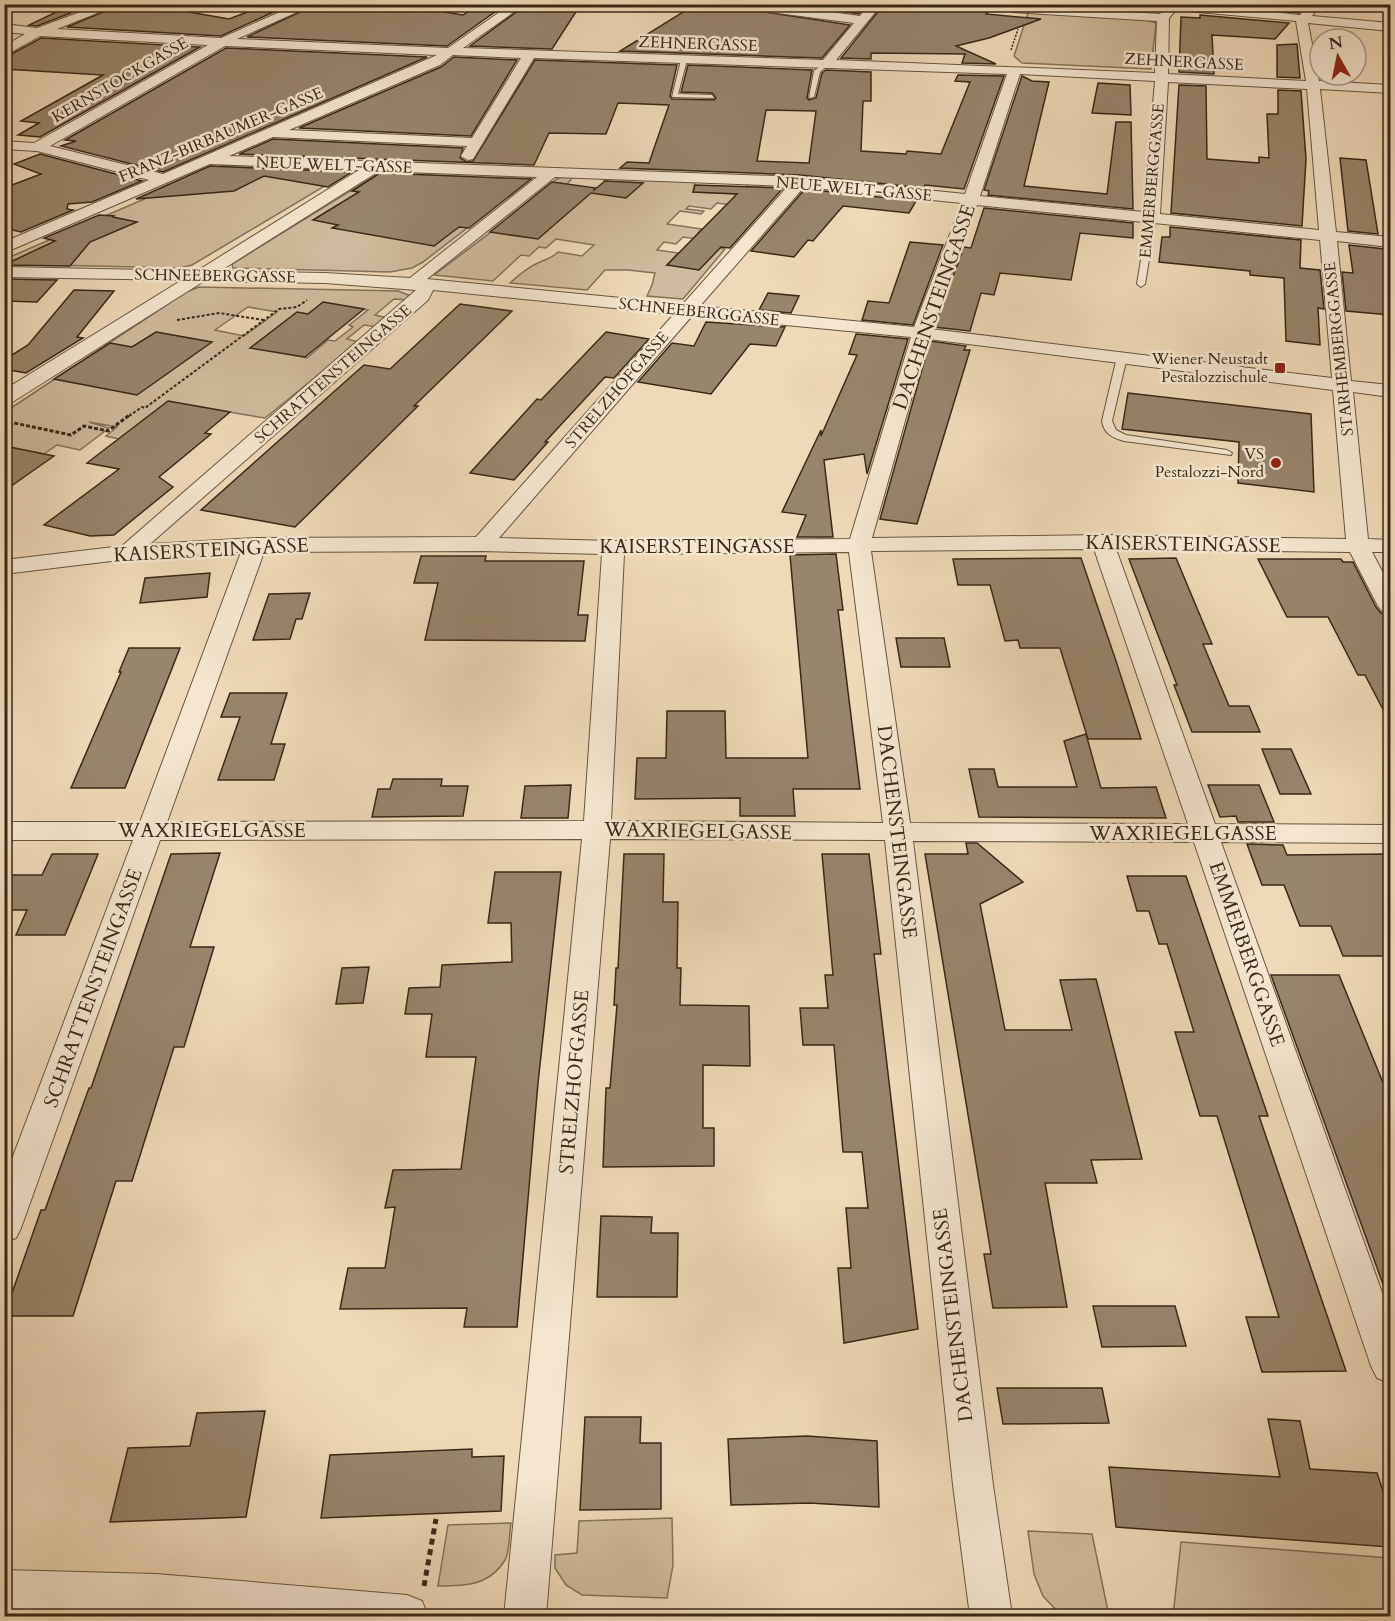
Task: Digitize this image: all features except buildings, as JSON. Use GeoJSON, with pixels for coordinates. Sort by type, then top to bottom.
{"type":"FeatureCollection","features":[{"type":"Feature","properties":{"kind":"street"},"geometry":{"type":"LineString","coordinates":[[4,52],[38,32],[114,4]]}},
{"type":"Feature","properties":{"kind":"street","name":"KERNSTOCKGASSE"},"geometry":{"type":"LineString","coordinates":[[37,147],[220,42],[309,4]]}},
{"type":"Feature","properties":{"kind":"street","name":"FRANZ-BIRBAUMER-GASSE"},"geometry":{"type":"LineString","coordinates":[[4,248],[435,62],[519,4]]}},
{"type":"Feature","properties":{"kind":"street"},"geometry":{"type":"LineString","coordinates":[[740,4],[862,21]]}},
{"type":"Feature","properties":{"kind":"street"},"geometry":{"type":"LineString","coordinates":[[826,64],[876,4]]}},
{"type":"Feature","properties":{"kind":"street"},"geometry":{"type":"LineString","coordinates":[[998,4],[1163,18],[1175,5],[1302,20],[1390,27]]}},
{"type":"Feature","properties":{"kind":"street"},"geometry":{"type":"LineString","coordinates":[[1302,20],[1315,4]]}},
{"type":"Feature","properties":{"kind":"street","name":"EMMERBERGGASSE"},"geometry":{"type":"LineString","coordinates":[[1152,217],[1162,77],[1163,18]]}},
{"type":"Feature","properties":{"kind":"street","name":"STARHEMBERGGASSE"},"geometry":{"type":"LineString","coordinates":[[1302,20],[1308,55]]}},
{"type":"Feature","properties":{"kind":"street","name":"ZEHNERGASSE"},"geometry":{"type":"LineString","coordinates":[[4,28],[220,42],[529,55],[826,64],[1012,63],[1162,77],[1308,85]]}},
{"type":"Feature","properties":{"kind":"street"},"geometry":{"type":"LineString","coordinates":[[460,170],[529,55]]}},
{"type":"Feature","properties":{"kind":"street","name":"DACHENSTEINGASSE"},"geometry":{"type":"LineString","coordinates":[[991,1617],[973,1485],[898,833],[859,545],[921,333],[971,199],[1012,63]]}},
{"type":"Feature","properties":{"kind":"street","name":"STARHEMBERGGASSE"},"geometry":{"type":"LineString","coordinates":[[1313,87],[1358,546],[1390,606]]}},
{"type":"Feature","properties":{"kind":"street","name":"ZEHNERGASSE"},"geometry":{"type":"LineString","coordinates":[[1352,87],[1390,89]]}},
{"type":"Feature","properties":{"kind":"street","name":"NEUE WELT-GASSE"},"geometry":{"type":"LineString","coordinates":[[271,134],[477,142]]}},
{"type":"Feature","properties":{"kind":"street"},"geometry":{"type":"LineString","coordinates":[[4,144],[37,147],[164,179]]}},
{"type":"Feature","properties":{"kind":"street","name":"NEUE WELT-GASSE"},"geometry":{"type":"LineString","coordinates":[[209,160],[800,182],[1390,242]]}},
{"type":"Feature","properties":{"kind":"street"},"geometry":{"type":"LineString","coordinates":[[4,399],[376,166]]}},
{"type":"Feature","properties":{"kind":"street","name":"SCHRATTENSTEINGASSE"},"geometry":{"type":"LineString","coordinates":[[128,552],[422,296],[425,290],[418,282],[418,278],[550,174]]}},
{"type":"Feature","properties":{"kind":"street","name":"STRELZHOFGASSE"},"geometry":{"type":"LineString","coordinates":[[482,544],[800,182]]}},
{"type":"Feature","properties":{"kind":"street","name":"SCHNEEBERGGASSE"},"geometry":{"type":"LineString","coordinates":[[4,272],[325,278],[422,285],[921,333],[1390,391]]}},
{"type":"Feature","properties":{"kind":"street","name":"EMMERBERGGASSE"},"geometry":{"type":"LineString","coordinates":[[1103,542],[1390,1366]]}},
{"type":"Feature","properties":{"kind":"street","name":"KAISERSTEINGASSE"},"geometry":{"type":"LineString","coordinates":[[4,567],[128,552],[255,545],[482,544],[613,548],[1103,542],[1390,546]]}},
{"type":"Feature","properties":{"kind":"street","name":"SCHRATTENSTEINGASSE"},"geometry":{"type":"LineString","coordinates":[[4,1228],[255,545]]}},
{"type":"Feature","properties":{"kind":"street","name":"STRELZHOFGASSE"},"geometry":{"type":"LineString","coordinates":[[525,1617],[597,830],[613,548]]}},
{"type":"Feature","properties":{"kind":"street","name":"WAXRIEGELGASSE"},"geometry":{"type":"LineString","coordinates":[[4,831],[597,830],[1390,834]]}},
{"type":"Feature","properties":{"kind":"street"},"geometry":{"type":"LineString","coordinates":[[4,1591],[81,1591],[236,1601],[415,1606]]}},
{"type":"Feature","properties":{"kind":"lane"},"geometry":{"type":"LineString","coordinates":[[684,60],[674,96],[712,97]]}},
{"type":"Feature","properties":{"kind":"lane"},"geometry":{"type":"LineString","coordinates":[[811,96],[817,71],[826,64]]}},
{"type":"Feature","properties":{"kind":"lane","name":"EMMERBERGGASSE"},"geometry":{"type":"LineString","coordinates":[[1141,284],[1152,217]]}},
{"type":"Feature","properties":{"kind":"lane"},"geometry":{"type":"LineString","coordinates":[[1122,357],[1107,421],[1107,427],[1113,434],[1124,438],[1227,453]]}},
{"type":"Feature","properties":{"kind":"path"},"geometry":{"type":"LineString","coordinates":[[1012,63],[1032,7]]}},
{"type":"Feature","properties":{"kind":"path"},"geometry":{"type":"LineString","coordinates":[[4,429],[14,423],[71,435],[84,426],[108,431],[155,401],[279,309],[297,307],[322,288],[325,278]]}},
{"type":"Feature","properties":{"kind":"path"},"geometry":{"type":"LineString","coordinates":[[169,321],[219,313],[264,320]]}},
{"type":"Feature","properties":{"kind":"path"},"geometry":{"type":"LineString","coordinates":[[415,1606],[436,1519]]}},
{"type":"Feature","properties":{"kind":"shaded area"},"geometry":{"type":"Polygon","coordinates":[[[1028,13],[1144,19],[1156,23],[1151,69],[1022,63],[1014,56],[1028,13]]]}},
{"type":"Feature","properties":{"kind":"shaded area"},"geometry":{"type":"Polygon","coordinates":[[[221,166],[346,168],[350,171],[192,265],[180,268],[5,264],[5,259],[221,166]]]}},
{"type":"Feature","properties":{"kind":"shaded area"},"geometry":{"type":"Polygon","coordinates":[[[384,170],[527,175],[531,179],[412,268],[390,272],[233,268],[232,264],[384,170]]]}},
{"type":"Feature","properties":{"kind":"shaded area"},"geometry":{"type":"Polygon","coordinates":[[[564,176],[573,177],[567,184],[560,183],[548,193],[591,193],[638,186],[604,181],[606,178],[695,182],[693,192],[745,194],[747,184],[780,187],[761,209],[717,203],[711,209],[689,206],[686,209],[704,211],[701,214],[680,211],[667,224],[702,229],[698,233],[706,240],[683,237],[676,244],[664,242],[657,250],[678,253],[667,265],[719,248],[725,249],[683,299],[647,296],[655,273],[628,270],[605,270],[587,290],[510,283],[528,269],[558,252],[582,256],[594,245],[556,239],[546,248],[539,247],[529,256],[521,255],[493,281],[434,275],[557,179],[564,176]]]}},
{"type":"Feature","properties":{"kind":"shaded area"},"geometry":{"type":"Polygon","coordinates":[[[199,287],[398,291],[411,296],[409,300],[394,299],[375,315],[388,318],[378,327],[364,325],[347,339],[359,342],[265,418],[180,404],[119,439],[106,436],[117,427],[89,422],[109,428],[80,450],[57,445],[44,454],[5,446],[5,412],[186,292],[199,287]],[[323,303],[308,314],[297,313],[269,334],[260,349],[307,358],[328,340],[335,341],[353,327],[349,325],[368,310],[323,303]],[[248,307],[215,330],[244,336],[277,312],[248,307]]]}},
{"type":"Feature","properties":{"kind":"shaded area"},"geometry":{"type":"Polygon","coordinates":[[[672,1518],[673,1565],[667,1598],[582,1595],[566,1585],[555,1568],[555,1555],[577,1553],[579,1521],[672,1518]]]}},
{"type":"Feature","properties":{"kind":"shaded area"},"geometry":{"type":"Polygon","coordinates":[[[511,1523],[507,1556],[499,1569],[476,1583],[438,1586],[448,1525],[511,1523]]]}},
{"type":"Feature","properties":{"kind":"shaded area"},"geometry":{"type":"Polygon","coordinates":[[[1028,1531],[1092,1534],[1109,1616],[1061,1615],[1043,1596],[1034,1574],[1028,1531]]]}},
{"type":"Feature","properties":{"kind":"shaded area"},"geometry":{"type":"Polygon","coordinates":[[[1181,1542],[1390,1558],[1390,1616],[1173,1616],[1181,1542]]]}},
{"type":"Feature","properties":{"kind":"place","name":"Wiener Neustadt Pestalozzischule"},"geometry":{"type":"Point","coordinates":[1280,368]}},
{"type":"Feature","properties":{"kind":"place","name":"VS Pestalozzi-Nord"},"geometry":{"type":"Point","coordinates":[1276,463]}}]}
